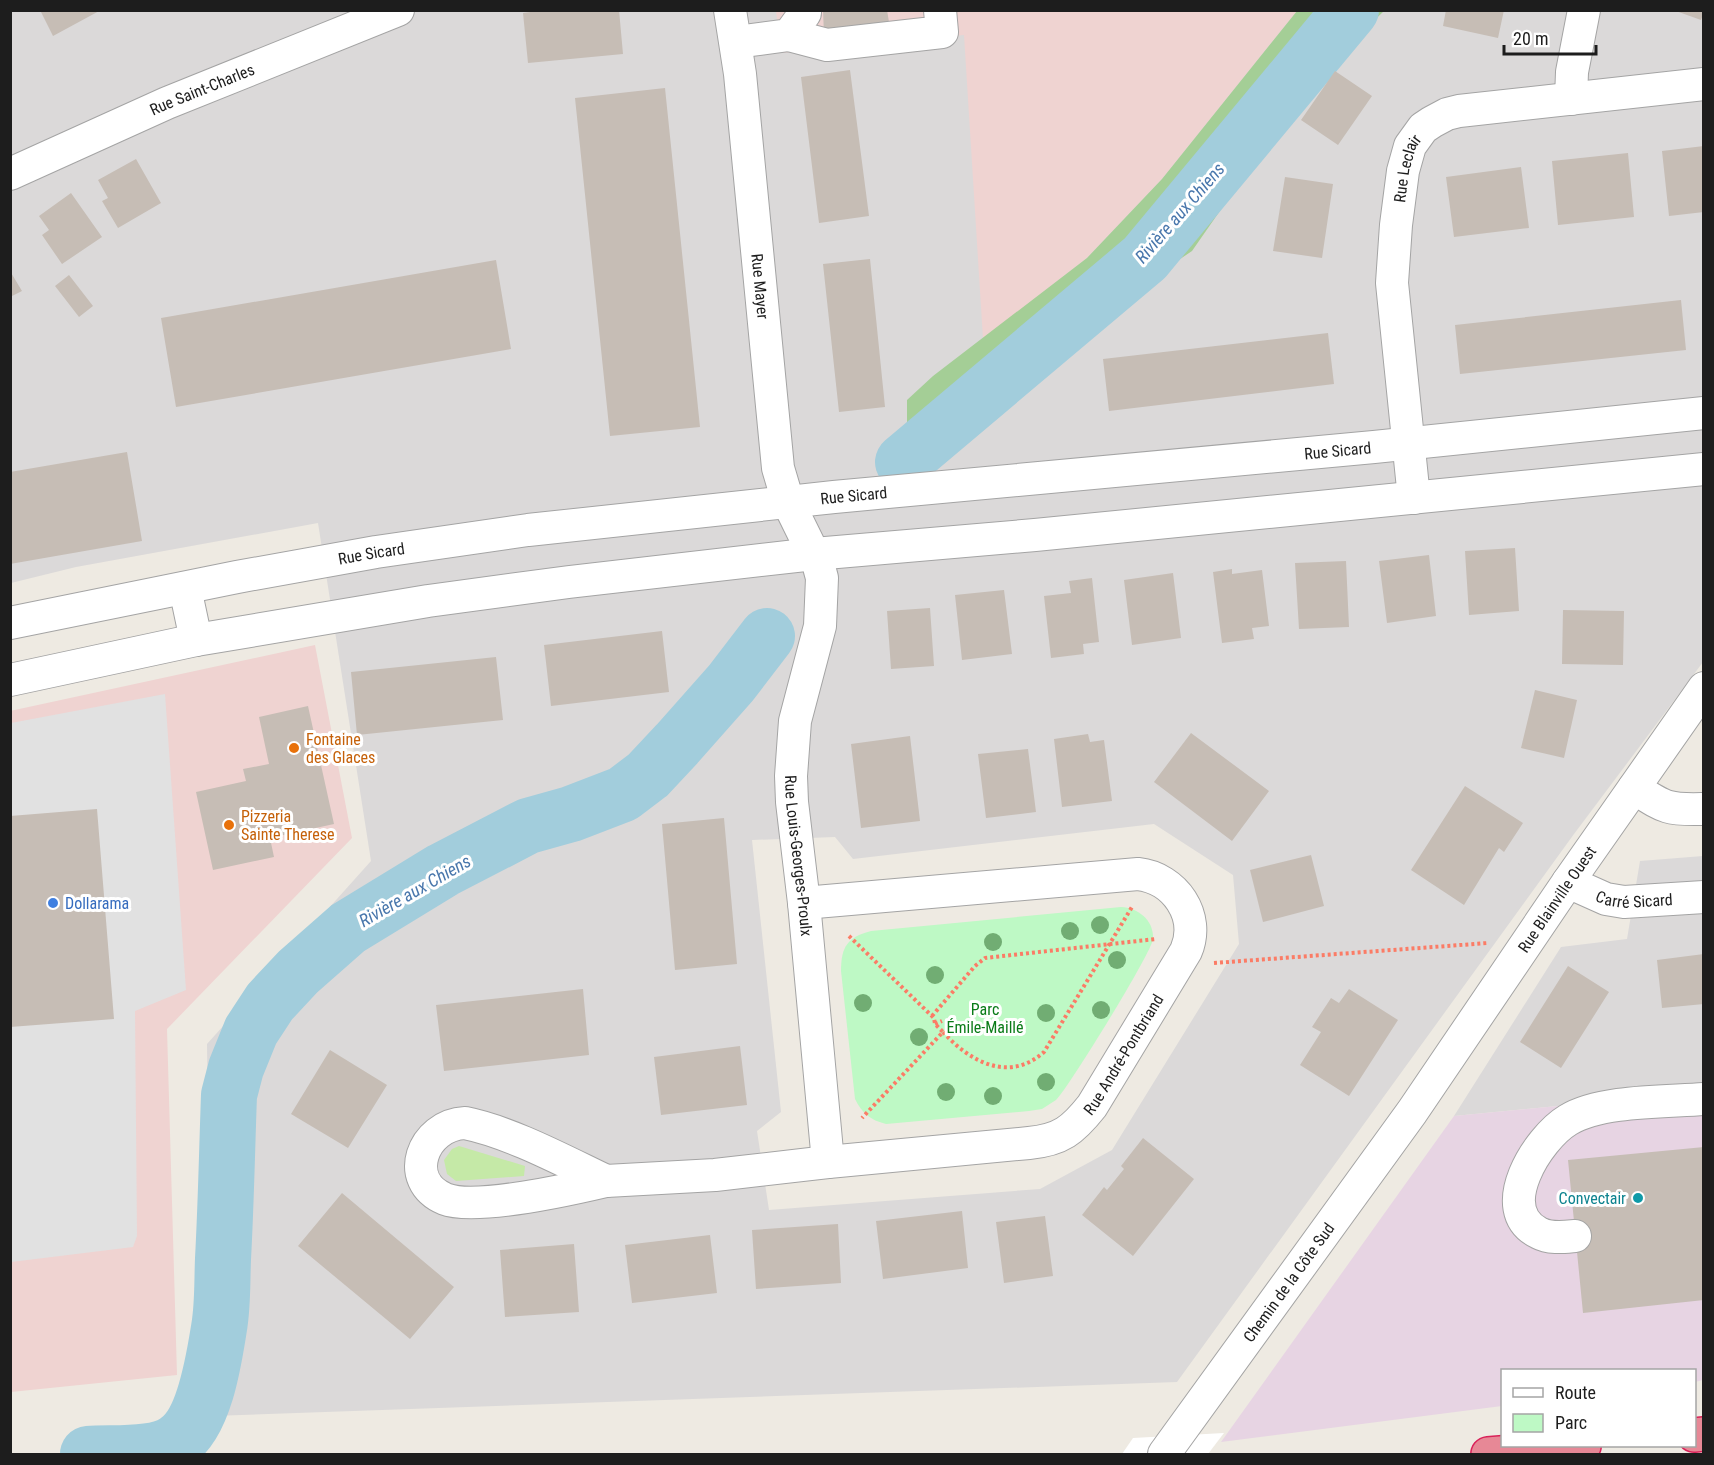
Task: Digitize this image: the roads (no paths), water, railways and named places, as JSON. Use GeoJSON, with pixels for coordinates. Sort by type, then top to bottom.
{"type":"FeatureCollection","features":[{"type":"Feature","properties":{"kind":"highway"},"geometry":{"type":"LineString","coordinates":[[1488,1455],[1573,1447]]}},
{"type":"Feature","properties":{"kind":"street","name":"Rue Saint-Charles"},"geometry":{"type":"LineString","coordinates":[[10,174],[167,103],[398,10]]}},
{"type":"Feature","properties":{"kind":"street","name":"Rue Mayer"},"geometry":{"type":"LineString","coordinates":[[730,10],[736,42],[778,468],[788,502],[814,554]]}},
{"type":"Feature","properties":{"kind":"street"},"geometry":{"type":"LineString","coordinates":[[736,42],[797,23],[827,45],[942,32],[940,10]]}},
{"type":"Feature","properties":{"kind":"street"},"geometry":{"type":"LineString","coordinates":[[1572,99],[1572,72],[1584,10]]}},
{"type":"Feature","properties":{"kind":"street","name":"Rue Leclair"},"geometry":{"type":"LineString","coordinates":[[1414,498],[1392,283],[1398,214],[1410,146],[1423,128],[1447,114],[1480,108],[1704,84]]}},
{"type":"Feature","properties":{"kind":"street","name":"Rue Sicard"},"geometry":{"type":"LineString","coordinates":[[10,623],[376,552],[528,530],[788,502],[1704,413]]}},
{"type":"Feature","properties":{"kind":"street"},"geometry":{"type":"LineString","coordinates":[[10,680],[196,640],[481,594],[814,554],[1035,535],[1704,469]]}},
{"type":"Feature","properties":{"kind":"street","name":"Rue Louis-Georges-Proulx"},"geometry":{"type":"LineString","coordinates":[[814,554],[822,578],[822,610],[816,643],[795,721],[792,752],[792,802],[804,903],[828,1162]]}},
{"type":"Feature","properties":{"kind":"street"},"geometry":{"type":"LineString","coordinates":[[185,588],[196,640]]}},
{"type":"Feature","properties":{"kind":"street","name":"Rue Blainville Ouest"},"geometry":{"type":"LineString","coordinates":[[1412,1112],[1568,882],[1704,688]]}},
{"type":"Feature","properties":{"kind":"street"},"geometry":{"type":"LineString","coordinates":[[1634,788],[1667,808],[1702,809]]}},
{"type":"Feature","properties":{"kind":"street","name":"Rue André-Pontbriand"},"geometry":{"type":"LineString","coordinates":[[606,1181],[534,1147],[465,1123],[454,1124],[437,1132],[424,1152],[421,1164],[426,1182],[431,1189],[446,1200],[468,1203],[528,1197],[606,1181],[704,1176],[1041,1142],[1067,1132],[1079,1123],[1092,1106],[1182,957],[1189,943],[1191,931],[1186,908],[1179,897],[1160,880],[1150,875],[1138,874],[804,903]]}},
{"type":"Feature","properties":{"kind":"street","name":"Carré Sicard"},"geometry":{"type":"LineString","coordinates":[[1568,882],[1606,899],[1624,902],[1704,897]]}},
{"type":"Feature","properties":{"kind":"street"},"geometry":{"type":"LineString","coordinates":[[1575,1236],[1547,1236],[1538,1233],[1530,1227],[1520,1211],[1519,1199],[1527,1169],[1536,1150],[1550,1132],[1569,1119],[1586,1112],[1619,1105],[1704,1099]]}},
{"type":"Feature","properties":{"kind":"street","name":"Chemin de la Côte Sud"},"geometry":{"type":"LineString","coordinates":[[1171,1445],[1412,1112]]}},
{"type":"Feature","properties":{"kind":"waterway","name":"Rivière aux Chiens"},"geometry":{"type":"LineString","coordinates":[[903,462],[1145,258],[1351,10]]}},
{"type":"Feature","properties":{"kind":"waterway","name":"Rivière aux Chiens"},"geometry":{"type":"LineString","coordinates":[[88,1454],[158,1450],[177,1441],[195,1420],[207,1389],[221,1311],[229,1095],[236,1068],[251,1031],[270,1002],[298,972],[348,928],[443,870],[528,826],[571,814],[623,794],[648,775],[677,744],[731,683],[767,636]]}},
{"type":"Feature","properties":{"kind":"place","name":"Fontaine des Glaces"},"geometry":{"type":"Point","coordinates":[294,748]}},
{"type":"Feature","properties":{"kind":"place","name":"Pizzeria Sainte Therese"},"geometry":{"type":"Point","coordinates":[229,825]}},
{"type":"Feature","properties":{"kind":"place","name":"Dollarama"},"geometry":{"type":"Point","coordinates":[53,903]}},
{"type":"Feature","properties":{"kind":"place","name":"Convectair"},"geometry":{"type":"Point","coordinates":[1638,1198]}},
{"type":"Feature","properties":{"kind":"park label","name":"Parc Émile-Maillé"},"geometry":{"type":"Point","coordinates":[985,1018]}}]}
